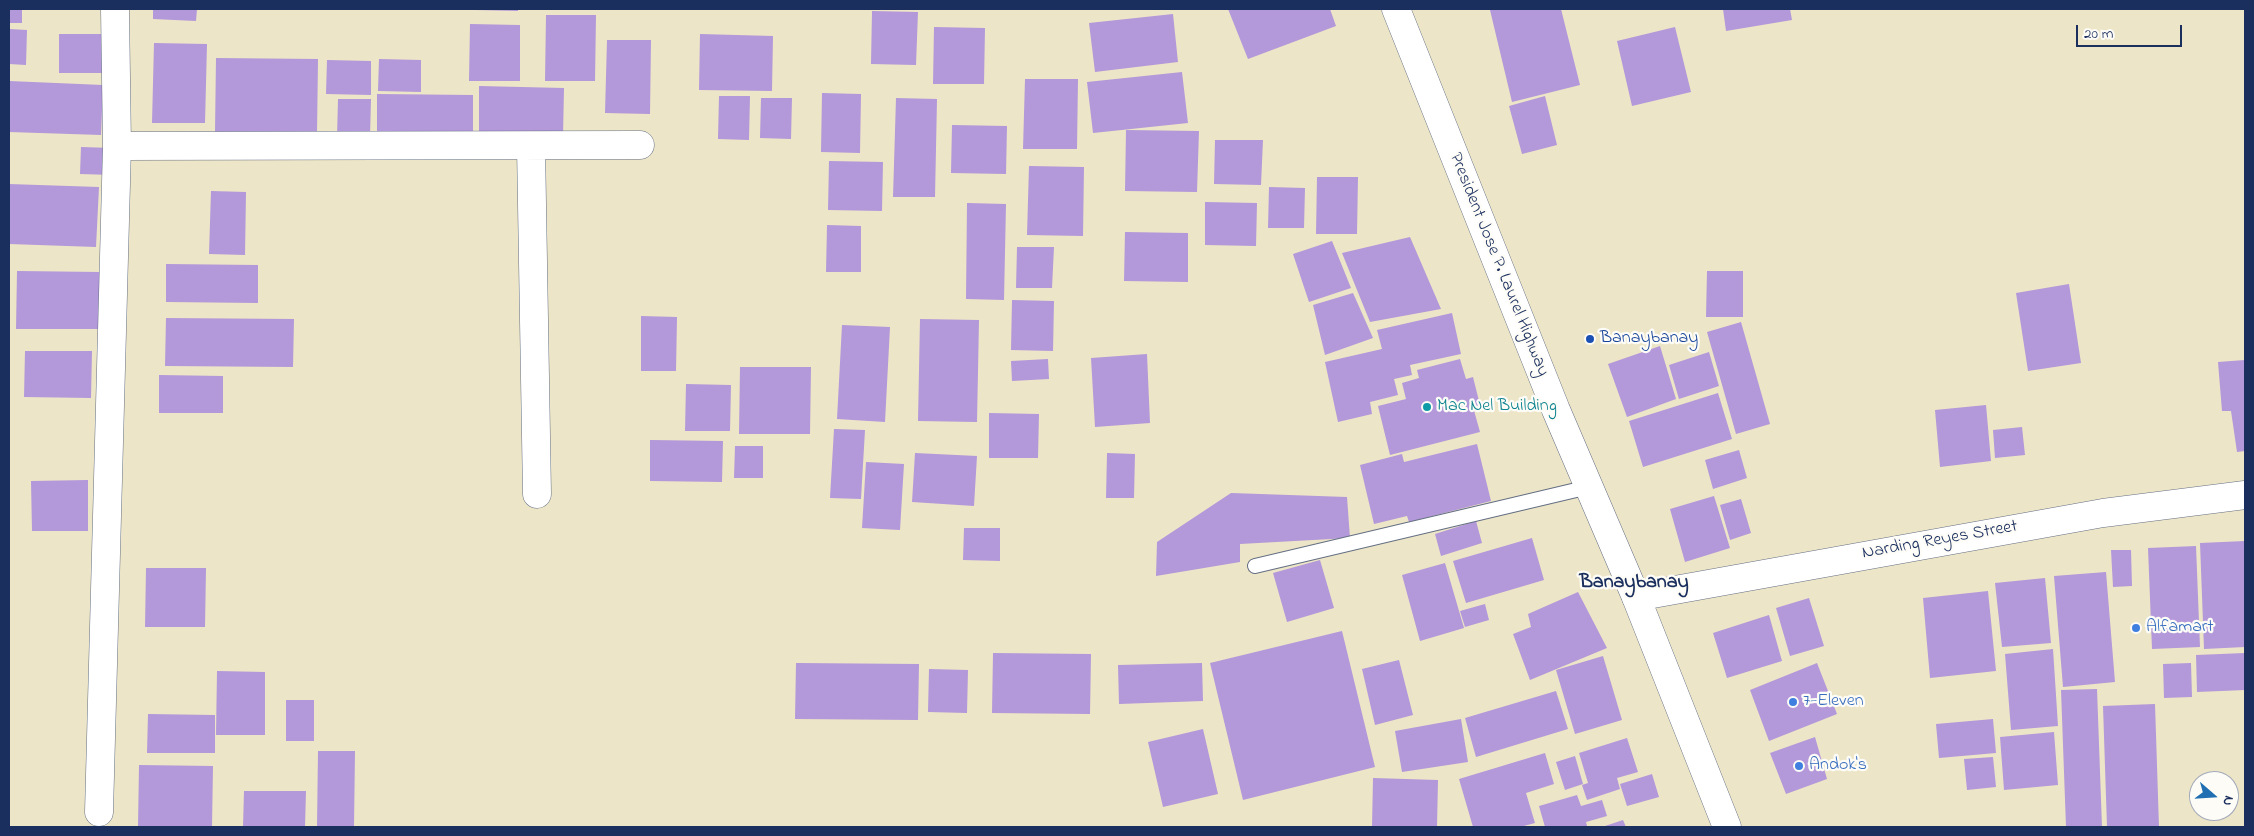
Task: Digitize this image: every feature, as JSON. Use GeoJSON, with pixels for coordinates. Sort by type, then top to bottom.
{"type":"FeatureCollection","features":[{"type":"Feature","properties":{"kind":"main road"},"geometry":{"type":"LineString","coordinates":[[99,812],[118,146],[115,9]]}},
{"type":"Feature","properties":{"kind":"main road","name":"President Jose P. Laurel Highway"},"geometry":{"type":"LineString","coordinates":[[1396,9],[1589,487],[1636,598],[1727,827]]}},
{"type":"Feature","properties":{"kind":"main road"},"geometry":{"type":"LineString","coordinates":[[118,146],[640,145]]}},
{"type":"Feature","properties":{"kind":"main road"},"geometry":{"type":"LineString","coordinates":[[531,146],[537,494]]}},
{"type":"Feature","properties":{"kind":"main road","name":"Narding Reyes Street"},"geometry":{"type":"LineString","coordinates":[[1636,598],[2093,514],[2245,496]]}},
{"type":"Feature","properties":{"kind":"lane"},"geometry":{"type":"LineString","coordinates":[[1255,566],[1589,487]]}},
{"type":"Feature","properties":{"kind":"building"},"geometry":{"type":"Polygon","coordinates":[[[9,9],[22,9],[22,23],[9,23],[9,9]]]}},
{"type":"Feature","properties":{"kind":"building"},"geometry":{"type":"Polygon","coordinates":[[[153,9],[197,9],[196,21],[153,19],[153,9]]]}},
{"type":"Feature","properties":{"kind":"building"},"geometry":{"type":"Polygon","coordinates":[[[518,9],[518,11],[475,10],[518,9]]]}},
{"type":"Feature","properties":{"kind":"building"},"geometry":{"type":"Polygon","coordinates":[[[1228,9],[1330,9],[1336,26],[1248,59],[1228,9]]]}},
{"type":"Feature","properties":{"kind":"building"},"geometry":{"type":"Polygon","coordinates":[[[1561,9],[1580,85],[1512,102],[1490,10],[1561,9]]]}},
{"type":"Feature","properties":{"kind":"building"},"geometry":{"type":"Polygon","coordinates":[[[1723,9],[1790,9],[1792,20],[1726,31],[1723,9]]]}},
{"type":"Feature","properties":{"kind":"building"},"geometry":{"type":"Polygon","coordinates":[[[872,11],[918,12],[916,65],[871,64],[872,11]]]}},
{"type":"Feature","properties":{"kind":"building"},"geometry":{"type":"Polygon","coordinates":[[[1173,14],[1178,62],[1095,72],[1089,23],[1173,14]]]}},
{"type":"Feature","properties":{"kind":"building"},"geometry":{"type":"Polygon","coordinates":[[[546,15],[596,15],[595,81],[545,81],[546,15]]]}},
{"type":"Feature","properties":{"kind":"building"},"geometry":{"type":"Polygon","coordinates":[[[470,24],[520,25],[520,81],[469,81],[470,24]]]}},
{"type":"Feature","properties":{"kind":"building"},"geometry":{"type":"Polygon","coordinates":[[[934,27],[985,28],[984,84],[933,84],[934,27]]]}},
{"type":"Feature","properties":{"kind":"building"},"geometry":{"type":"Polygon","coordinates":[[[1675,27],[1691,92],[1632,106],[1617,41],[1675,27]]]}},
{"type":"Feature","properties":{"kind":"building"},"geometry":{"type":"Polygon","coordinates":[[[9,29],[27,30],[26,65],[9,64],[9,29]]]}},
{"type":"Feature","properties":{"kind":"building"},"geometry":{"type":"Polygon","coordinates":[[[59,34],[103,34],[102,73],[59,73],[59,34]]]}},
{"type":"Feature","properties":{"kind":"building"},"geometry":{"type":"Polygon","coordinates":[[[700,34],[773,36],[772,91],[699,90],[700,34]]]}},
{"type":"Feature","properties":{"kind":"building"},"geometry":{"type":"Polygon","coordinates":[[[607,40],[651,40],[650,114],[605,113],[607,40]]]}},
{"type":"Feature","properties":{"kind":"building"},"geometry":{"type":"Polygon","coordinates":[[[154,43],[207,44],[205,123],[152,123],[154,43]]]}},
{"type":"Feature","properties":{"kind":"building"},"geometry":{"type":"Polygon","coordinates":[[[216,58],[318,59],[317,134],[215,132],[216,58]]]}},
{"type":"Feature","properties":{"kind":"building"},"geometry":{"type":"Polygon","coordinates":[[[379,59],[421,60],[421,92],[378,91],[379,59]]]}},
{"type":"Feature","properties":{"kind":"building"},"geometry":{"type":"Polygon","coordinates":[[[327,60],[371,61],[371,95],[326,94],[327,60]]]}},
{"type":"Feature","properties":{"kind":"building"},"geometry":{"type":"Polygon","coordinates":[[[1182,72],[1188,123],[1093,133],[1087,82],[1182,72]]]}},
{"type":"Feature","properties":{"kind":"building"},"geometry":{"type":"Polygon","coordinates":[[[1025,79],[1078,79],[1077,149],[1023,149],[1025,79]]]}},
{"type":"Feature","properties":{"kind":"building"},"geometry":{"type":"Polygon","coordinates":[[[9,81],[103,85],[101,135],[9,132],[9,81]]]}},
{"type":"Feature","properties":{"kind":"building"},"geometry":{"type":"Polygon","coordinates":[[[479,86],[564,88],[563,136],[479,135],[479,86]]]}},
{"type":"Feature","properties":{"kind":"building"},"geometry":{"type":"Polygon","coordinates":[[[822,93],[861,94],[860,153],[821,152],[822,93]]]}},
{"type":"Feature","properties":{"kind":"building"},"geometry":{"type":"Polygon","coordinates":[[[377,94],[473,95],[473,140],[377,139],[377,94]]]}},
{"type":"Feature","properties":{"kind":"building"},"geometry":{"type":"Polygon","coordinates":[[[719,96],[750,96],[749,140],[718,139],[719,96]]]}},
{"type":"Feature","properties":{"kind":"building"},"geometry":{"type":"Polygon","coordinates":[[[1545,96],[1557,145],[1522,154],[1509,106],[1545,96]]]}},
{"type":"Feature","properties":{"kind":"building"},"geometry":{"type":"Polygon","coordinates":[[[761,98],[792,98],[791,139],[760,138],[761,98]]]}},
{"type":"Feature","properties":{"kind":"building"},"geometry":{"type":"Polygon","coordinates":[[[896,98],[937,99],[935,197],[893,197],[896,98]]]}},
{"type":"Feature","properties":{"kind":"building"},"geometry":{"type":"Polygon","coordinates":[[[338,99],[371,99],[370,138],[337,138],[338,99]]]}},
{"type":"Feature","properties":{"kind":"building"},"geometry":{"type":"Polygon","coordinates":[[[952,125],[1007,126],[1006,174],[951,173],[952,125]]]}},
{"type":"Feature","properties":{"kind":"building"},"geometry":{"type":"Polygon","coordinates":[[[1126,130],[1199,131],[1197,192],[1125,191],[1126,130]]]}},
{"type":"Feature","properties":{"kind":"building"},"geometry":{"type":"Polygon","coordinates":[[[1215,140],[1263,140],[1261,185],[1214,184],[1215,140]]]}},
{"type":"Feature","properties":{"kind":"building"},"geometry":{"type":"Polygon","coordinates":[[[81,147],[113,148],[112,175],[80,174],[81,147]]]}},
{"type":"Feature","properties":{"kind":"building"},"geometry":{"type":"Polygon","coordinates":[[[829,161],[883,162],[882,211],[828,210],[829,161]]]}},
{"type":"Feature","properties":{"kind":"building"},"geometry":{"type":"Polygon","coordinates":[[[1029,166],[1084,167],[1083,236],[1027,235],[1029,166]]]}},
{"type":"Feature","properties":{"kind":"building"},"geometry":{"type":"Polygon","coordinates":[[[1317,177],[1358,177],[1357,234],[1316,234],[1317,177]]]}},
{"type":"Feature","properties":{"kind":"building"},"geometry":{"type":"Polygon","coordinates":[[[9,184],[99,187],[96,247],[9,244],[9,184]]]}},
{"type":"Feature","properties":{"kind":"building"},"geometry":{"type":"Polygon","coordinates":[[[1269,187],[1305,188],[1304,228],[1268,228],[1269,187]]]}},
{"type":"Feature","properties":{"kind":"building"},"geometry":{"type":"Polygon","coordinates":[[[211,191],[246,192],[245,255],[209,254],[211,191]]]}},
{"type":"Feature","properties":{"kind":"building"},"geometry":{"type":"Polygon","coordinates":[[[1205,202],[1257,203],[1256,246],[1205,245],[1205,202]]]}},
{"type":"Feature","properties":{"kind":"building"},"geometry":{"type":"Polygon","coordinates":[[[967,203],[1006,204],[1004,300],[966,299],[967,203]]]}},
{"type":"Feature","properties":{"kind":"building"},"geometry":{"type":"Polygon","coordinates":[[[827,225],[861,226],[861,272],[826,272],[827,225]]]}},
{"type":"Feature","properties":{"kind":"building"},"geometry":{"type":"Polygon","coordinates":[[[1125,232],[1188,233],[1188,282],[1124,281],[1125,232]]]}},
{"type":"Feature","properties":{"kind":"building"},"geometry":{"type":"Polygon","coordinates":[[[1410,237],[1441,309],[1370,322],[1342,253],[1410,237]]]}},
{"type":"Feature","properties":{"kind":"building"},"geometry":{"type":"Polygon","coordinates":[[[1332,241],[1351,288],[1309,302],[1293,254],[1332,241]]]}},
{"type":"Feature","properties":{"kind":"building"},"geometry":{"type":"Polygon","coordinates":[[[1017,247],[1054,247],[1052,288],[1016,288],[1017,247]]]}},
{"type":"Feature","properties":{"kind":"building"},"geometry":{"type":"Polygon","coordinates":[[[166,264],[258,265],[258,303],[166,302],[166,264]]]}},
{"type":"Feature","properties":{"kind":"building"},"geometry":{"type":"Polygon","coordinates":[[[17,271],[100,272],[99,329],[16,329],[17,271]]]}},
{"type":"Feature","properties":{"kind":"building"},"geometry":{"type":"Polygon","coordinates":[[[1707,271],[1743,271],[1743,317],[1706,317],[1707,271]]]}},
{"type":"Feature","properties":{"kind":"building"},"geometry":{"type":"Polygon","coordinates":[[[2069,284],[2081,363],[2028,371],[2016,293],[2069,284]]]}},
{"type":"Feature","properties":{"kind":"building"},"geometry":{"type":"Polygon","coordinates":[[[1353,293],[1373,338],[1325,355],[1313,305],[1353,293]]]}},
{"type":"Feature","properties":{"kind":"building"},"geometry":{"type":"Polygon","coordinates":[[[1012,300],[1054,301],[1053,351],[1011,350],[1012,300]]]}},
{"type":"Feature","properties":{"kind":"building"},"geometry":{"type":"Polygon","coordinates":[[[1452,313],[1461,354],[1410,365],[1412,375],[1394,379],[1398,395],[1370,402],[1372,414],[1338,422],[1325,362],[1382,349],[1377,330],[1452,313]]]}},
{"type":"Feature","properties":{"kind":"building"},"geometry":{"type":"Polygon","coordinates":[[[641,316],[677,317],[676,371],[641,371],[641,316]]]}},
{"type":"Feature","properties":{"kind":"building"},"geometry":{"type":"Polygon","coordinates":[[[166,318],[294,319],[293,367],[165,366],[166,318]]]}},
{"type":"Feature","properties":{"kind":"building"},"geometry":{"type":"Polygon","coordinates":[[[920,319],[979,320],[977,422],[918,421],[920,319]]]}},
{"type":"Feature","properties":{"kind":"building"},"geometry":{"type":"Polygon","coordinates":[[[1741,322],[1770,424],[1736,434],[1707,332],[1741,322]]]}},
{"type":"Feature","properties":{"kind":"building"},"geometry":{"type":"Polygon","coordinates":[[[842,325],[890,327],[885,422],[837,419],[842,325]]]}},
{"type":"Feature","properties":{"kind":"building"},"geometry":{"type":"Polygon","coordinates":[[[1660,346],[1676,399],[1627,417],[1608,364],[1660,346]]]}},
{"type":"Feature","properties":{"kind":"building"},"geometry":{"type":"Polygon","coordinates":[[[25,351],[92,351],[91,398],[24,397],[25,351]]]}},
{"type":"Feature","properties":{"kind":"building"},"geometry":{"type":"Polygon","coordinates":[[[1709,352],[1719,386],[1679,399],[1669,365],[1709,352]]]}},
{"type":"Feature","properties":{"kind":"building"},"geometry":{"type":"Polygon","coordinates":[[[1147,354],[1150,423],[1095,427],[1091,358],[1147,354]]]}},
{"type":"Feature","properties":{"kind":"building"},"geometry":{"type":"Polygon","coordinates":[[[1048,359],[1049,379],[1012,381],[1011,361],[1048,359]]]}},
{"type":"Feature","properties":{"kind":"building","name":"Mac Nel Building"},"geometry":{"type":"Polygon","coordinates":[[[1460,359],[1466,379],[1473,377],[1480,405],[1473,407],[1480,432],[1390,455],[1378,406],[1406,399],[1402,383],[1419,378],[1417,370],[1460,359]]]}},
{"type":"Feature","properties":{"kind":"building"},"geometry":{"type":"Polygon","coordinates":[[[2245,360],[2245,451],[2237,452],[2231,411],[2222,411],[2218,362],[2245,360]]]}},
{"type":"Feature","properties":{"kind":"building"},"geometry":{"type":"Polygon","coordinates":[[[740,367],[811,367],[810,434],[739,434],[740,367]]]}},
{"type":"Feature","properties":{"kind":"building"},"geometry":{"type":"Polygon","coordinates":[[[159,375],[223,376],[223,413],[159,413],[159,375]]]}},
{"type":"Feature","properties":{"kind":"building"},"geometry":{"type":"Polygon","coordinates":[[[686,384],[731,385],[730,431],[685,431],[686,384]]]}},
{"type":"Feature","properties":{"kind":"building"},"geometry":{"type":"Polygon","coordinates":[[[1718,393],[1732,439],[1643,467],[1629,421],[1718,393]]]}},
{"type":"Feature","properties":{"kind":"building"},"geometry":{"type":"Polygon","coordinates":[[[1986,405],[1991,461],[1940,467],[1935,410],[1986,405]]]}},
{"type":"Feature","properties":{"kind":"building"},"geometry":{"type":"Polygon","coordinates":[[[989,413],[1039,414],[1038,458],[989,458],[989,413]]]}},
{"type":"Feature","properties":{"kind":"building"},"geometry":{"type":"Polygon","coordinates":[[[2022,427],[2025,455],[1995,458],[1993,430],[2022,427]]]}},
{"type":"Feature","properties":{"kind":"building"},"geometry":{"type":"Polygon","coordinates":[[[834,429],[865,430],[861,499],[830,498],[834,429]]]}},
{"type":"Feature","properties":{"kind":"building"},"geometry":{"type":"Polygon","coordinates":[[[650,440],[723,441],[722,482],[650,481],[650,440]]]}},
{"type":"Feature","properties":{"kind":"building"},"geometry":{"type":"Polygon","coordinates":[[[1477,444],[1491,501],[1409,522],[1407,516],[1374,524],[1360,465],[1402,454],[1404,462],[1477,444]]]}},
{"type":"Feature","properties":{"kind":"building"},"geometry":{"type":"Polygon","coordinates":[[[735,446],[763,446],[763,478],[734,478],[735,446]]]}},
{"type":"Feature","properties":{"kind":"building"},"geometry":{"type":"Polygon","coordinates":[[[1739,450],[1747,478],[1713,489],[1705,460],[1739,450]]]}},
{"type":"Feature","properties":{"kind":"building"},"geometry":{"type":"Polygon","coordinates":[[[915,453],[977,456],[974,506],[912,502],[915,453]]]}},
{"type":"Feature","properties":{"kind":"building"},"geometry":{"type":"Polygon","coordinates":[[[1107,453],[1135,454],[1134,498],[1106,498],[1107,453]]]}},
{"type":"Feature","properties":{"kind":"building"},"geometry":{"type":"Polygon","coordinates":[[[866,462],[904,464],[900,530],[862,528],[866,462]]]}},
{"type":"Feature","properties":{"kind":"building"},"geometry":{"type":"Polygon","coordinates":[[[88,480],[88,531],[32,531],[31,481],[88,480]]]}},
{"type":"Feature","properties":{"kind":"building"},"geometry":{"type":"Polygon","coordinates":[[[1231,493],[1347,497],[1350,538],[1240,544],[1240,562],[1156,576],[1157,542],[1231,493]]]}},
{"type":"Feature","properties":{"kind":"building"},"geometry":{"type":"Polygon","coordinates":[[[1714,496],[1730,548],[1685,562],[1670,509],[1714,496]]]}},
{"type":"Feature","properties":{"kind":"building"},"geometry":{"type":"Polygon","coordinates":[[[1741,499],[1751,533],[1730,540],[1720,505],[1741,499]]]}},
{"type":"Feature","properties":{"kind":"building"},"geometry":{"type":"Polygon","coordinates":[[[1476,521],[1482,543],[1441,556],[1435,534],[1476,521]]]}},
{"type":"Feature","properties":{"kind":"building"},"geometry":{"type":"Polygon","coordinates":[[[964,528],[1000,528],[1000,561],[963,560],[964,528]]]}},
{"type":"Feature","properties":{"kind":"building"},"geometry":{"type":"Polygon","coordinates":[[[1532,538],[1544,580],[1466,603],[1453,561],[1532,538]]]}},
{"type":"Feature","properties":{"kind":"building"},"geometry":{"type":"Polygon","coordinates":[[[2245,541],[2245,647],[2204,649],[2200,543],[2245,541]]]}},
{"type":"Feature","properties":{"kind":"building"},"geometry":{"type":"Polygon","coordinates":[[[2196,546],[2200,647],[2152,649],[2148,548],[2196,546]]]}},
{"type":"Feature","properties":{"kind":"building"},"geometry":{"type":"Polygon","coordinates":[[[2111,550],[2131,550],[2132,586],[2113,587],[2111,550]]]}},
{"type":"Feature","properties":{"kind":"building"},"geometry":{"type":"Polygon","coordinates":[[[1320,560],[1334,608],[1287,622],[1273,573],[1320,560]]]}},
{"type":"Feature","properties":{"kind":"building"},"geometry":{"type":"Polygon","coordinates":[[[1445,563],[1464,628],[1420,641],[1402,575],[1445,563]]]}},
{"type":"Feature","properties":{"kind":"building"},"geometry":{"type":"Polygon","coordinates":[[[146,568],[206,568],[205,627],[145,627],[146,568]]]}},
{"type":"Feature","properties":{"kind":"building"},"geometry":{"type":"Polygon","coordinates":[[[2106,572],[2115,682],[2063,687],[2054,576],[2106,572]]]}},
{"type":"Feature","properties":{"kind":"building"},"geometry":{"type":"Polygon","coordinates":[[[2045,578],[2051,643],[2002,647],[1995,583],[2045,578]]]}},
{"type":"Feature","properties":{"kind":"building"},"geometry":{"type":"Polygon","coordinates":[[[1988,591],[1996,671],[1930,678],[1923,598],[1988,591]]]}},
{"type":"Feature","properties":{"kind":"building"},"geometry":{"type":"Polygon","coordinates":[[[1578,592],[1607,648],[1530,680],[1513,634],[1531,627],[1528,614],[1578,592]]]}},
{"type":"Feature","properties":{"kind":"building"},"geometry":{"type":"Polygon","coordinates":[[[1809,598],[1824,646],[1790,656],[1776,608],[1809,598]]]}},
{"type":"Feature","properties":{"kind":"building"},"geometry":{"type":"Polygon","coordinates":[[[1485,604],[1489,620],[1465,627],[1460,611],[1485,604]]]}},
{"type":"Feature","properties":{"kind":"building"},"geometry":{"type":"Polygon","coordinates":[[[1769,615],[1782,661],[1727,678],[1713,633],[1769,615]]]}},
{"type":"Feature","properties":{"kind":"building"},"geometry":{"type":"Polygon","coordinates":[[[1342,631],[1375,767],[1243,800],[1210,663],[1342,631]]]}},
{"type":"Feature","properties":{"kind":"building"},"geometry":{"type":"Polygon","coordinates":[[[2053,649],[2058,726],[2011,730],[2005,654],[2053,649]]]}},
{"type":"Feature","properties":{"kind":"building"},"geometry":{"type":"Polygon","coordinates":[[[993,653],[1091,654],[1090,714],[992,713],[993,653]]]}},
{"type":"Feature","properties":{"kind":"building"},"geometry":{"type":"Polygon","coordinates":[[[2245,653],[2245,690],[2197,692],[2196,655],[2245,653]]]}},
{"type":"Feature","properties":{"kind":"building"},"geometry":{"type":"Polygon","coordinates":[[[1603,656],[1622,720],[1575,734],[1556,670],[1603,656]]]}},
{"type":"Feature","properties":{"kind":"building"},"geometry":{"type":"Polygon","coordinates":[[[1399,660],[1413,715],[1375,725],[1362,669],[1399,660]]]}},
{"type":"Feature","properties":{"kind":"building"},"geometry":{"type":"Polygon","coordinates":[[[796,663],[919,664],[918,720],[795,719],[796,663]]]}},
{"type":"Feature","properties":{"kind":"building"},"geometry":{"type":"Polygon","coordinates":[[[1202,663],[1203,701],[1119,704],[1118,665],[1202,663]]]}},
{"type":"Feature","properties":{"kind":"building","name":"7-Eleven"},"geometry":{"type":"Polygon","coordinates":[[[1817,663],[1837,714],[1769,741],[1750,690],[1817,663]]]}},
{"type":"Feature","properties":{"kind":"building"},"geometry":{"type":"Polygon","coordinates":[[[2191,663],[2192,697],[2164,698],[2163,664],[2191,663]]]}},
{"type":"Feature","properties":{"kind":"building"},"geometry":{"type":"Polygon","coordinates":[[[929,669],[968,670],[967,713],[928,712],[929,669]]]}},
{"type":"Feature","properties":{"kind":"building"},"geometry":{"type":"Polygon","coordinates":[[[217,671],[265,672],[265,735],[216,735],[217,671]]]}},
{"type":"Feature","properties":{"kind":"building"},"geometry":{"type":"Polygon","coordinates":[[[2097,689],[2102,827],[2066,827],[2061,690],[2097,689]]]}},
{"type":"Feature","properties":{"kind":"building"},"geometry":{"type":"Polygon","coordinates":[[[1556,691],[1568,729],[1476,757],[1465,718],[1556,691]]]}},
{"type":"Feature","properties":{"kind":"building"},"geometry":{"type":"Polygon","coordinates":[[[286,700],[314,700],[314,741],[286,741],[286,700]]]}},
{"type":"Feature","properties":{"kind":"building"},"geometry":{"type":"Polygon","coordinates":[[[2155,704],[2159,827],[2107,827],[2103,706],[2155,704]]]}},
{"type":"Feature","properties":{"kind":"building"},"geometry":{"type":"Polygon","coordinates":[[[148,714],[215,715],[215,753],[147,753],[148,714]]]}},
{"type":"Feature","properties":{"kind":"building"},"geometry":{"type":"Polygon","coordinates":[[[1461,719],[1468,762],[1402,772],[1395,731],[1461,719]]]}},
{"type":"Feature","properties":{"kind":"building"},"geometry":{"type":"Polygon","coordinates":[[[1993,719],[1996,753],[1939,758],[1936,724],[1993,719]]]}},
{"type":"Feature","properties":{"kind":"building"},"geometry":{"type":"Polygon","coordinates":[[[1203,729],[1218,794],[1163,807],[1148,742],[1203,729]]]}},
{"type":"Feature","properties":{"kind":"building"},"geometry":{"type":"Polygon","coordinates":[[[2054,732],[2058,785],[2004,790],[2000,737],[2054,732]]]}},
{"type":"Feature","properties":{"kind":"building","name":"Andok's"},"geometry":{"type":"Polygon","coordinates":[[[1815,737],[1827,779],[1786,794],[1770,753],[1815,737]]]}},
{"type":"Feature","properties":{"kind":"building"},"geometry":{"type":"Polygon","coordinates":[[[1627,738],[1638,772],[1617,778],[1620,789],[1587,800],[1582,785],[1588,783],[1579,753],[1627,738]]]}},
{"type":"Feature","properties":{"kind":"building"},"geometry":{"type":"Polygon","coordinates":[[[318,751],[355,751],[354,827],[317,827],[318,751]]]}},
{"type":"Feature","properties":{"kind":"building"},"geometry":{"type":"Polygon","coordinates":[[[1545,753],[1554,784],[1526,793],[1535,823],[1520,827],[1473,827],[1459,779],[1545,753]]]}},
{"type":"Feature","properties":{"kind":"building"},"geometry":{"type":"Polygon","coordinates":[[[1575,756],[1583,784],[1565,790],[1556,762],[1575,756]]]}},
{"type":"Feature","properties":{"kind":"building"},"geometry":{"type":"Polygon","coordinates":[[[1993,757],[1996,787],[1967,790],[1964,759],[1993,757]]]}},
{"type":"Feature","properties":{"kind":"building"},"geometry":{"type":"Polygon","coordinates":[[[139,765],[213,766],[212,827],[138,827],[139,765]]]}},
{"type":"Feature","properties":{"kind":"building"},"geometry":{"type":"Polygon","coordinates":[[[1652,774],[1659,797],[1627,806],[1620,784],[1652,774]]]}},
{"type":"Feature","properties":{"kind":"building"},"geometry":{"type":"Polygon","coordinates":[[[1373,778],[1438,780],[1437,827],[1372,827],[1373,778]]]}},
{"type":"Feature","properties":{"kind":"building"},"geometry":{"type":"Polygon","coordinates":[[[244,791],[306,791],[305,827],[243,827],[244,791]]]}},
{"type":"Feature","properties":{"kind":"building"},"geometry":{"type":"Polygon","coordinates":[[[1577,795],[1581,806],[1602,800],[1607,816],[1586,822],[1587,826],[1545,827],[1539,806],[1577,795]]]}},
{"type":"Feature","properties":{"kind":"building"},"geometry":{"type":"Polygon","coordinates":[[[1623,820],[1626,827],[1602,827],[1623,820]]]}},
{"type":"Feature","properties":{"kind":"place","name":"Banaybanay"},"geometry":{"type":"Point","coordinates":[1590,339]}},
{"type":"Feature","properties":{"kind":"place","name":"Mac Nel Building"},"geometry":{"type":"Point","coordinates":[1427,407]}},
{"type":"Feature","properties":{"kind":"place","name":"Alfamart"},"geometry":{"type":"Point","coordinates":[2136,628]}},
{"type":"Feature","properties":{"kind":"place","name":"7-Eleven"},"geometry":{"type":"Point","coordinates":[1793,702]}},
{"type":"Feature","properties":{"kind":"place","name":"Andok's"},"geometry":{"type":"Point","coordinates":[1799,766]}},
{"type":"Feature","properties":{"kind":"district","name":"Banaybanay"},"geometry":{"type":"Point","coordinates":[1634,584]}}]}
